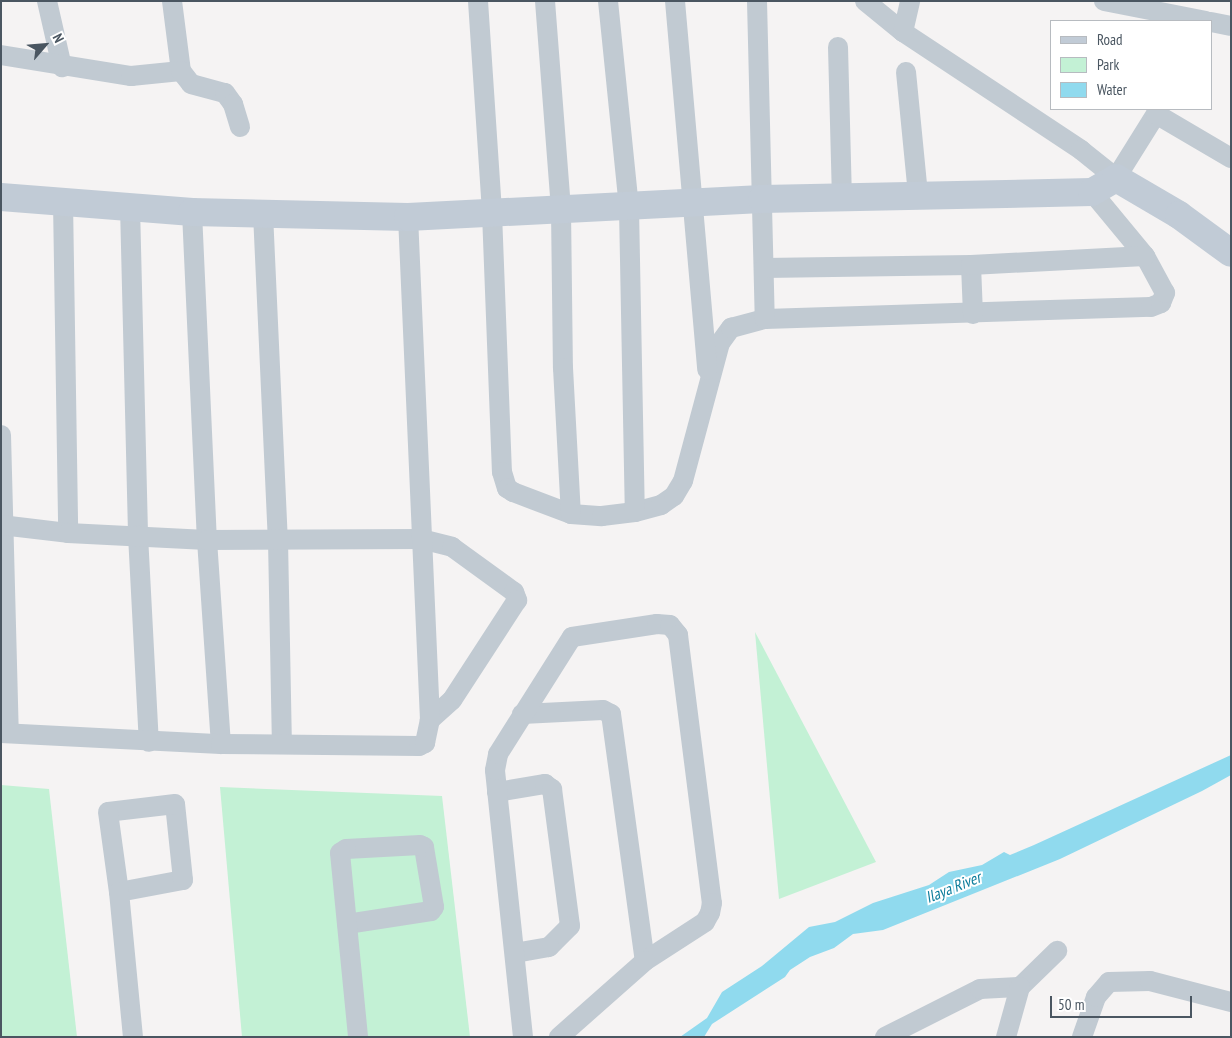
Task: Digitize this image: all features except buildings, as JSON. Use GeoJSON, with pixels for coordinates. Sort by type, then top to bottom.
{"type":"FeatureCollection","features":[{"type":"Feature","properties":{"kind":"street"},"geometry":{"type":"LineString","coordinates":[[47,1],[62,67]]}},
{"type":"Feature","properties":{"kind":"street"},"geometry":{"type":"LineString","coordinates":[[172,1],[181,71],[191,84],[225,93],[234,104],[240,127]]}},
{"type":"Feature","properties":{"kind":"street"},"geometry":{"type":"LineString","coordinates":[[478,1],[492,213],[504,482],[513,492],[571,514],[602,516],[636,512],[661,505],[674,496],[683,481],[724,335],[731,328],[765,319],[1151,307],[1161,303],[1165,293],[1145,256],[1092,192]]}},
{"type":"Feature","properties":{"kind":"street"},"geometry":{"type":"LineString","coordinates":[[545,1],[562,210],[562,368],[571,514]]}},
{"type":"Feature","properties":{"kind":"street"},"geometry":{"type":"LineString","coordinates":[[608,1],[629,208],[636,512]]}},
{"type":"Feature","properties":{"kind":"street"},"geometry":{"type":"LineString","coordinates":[[675,1],[709,389]]}},
{"type":"Feature","properties":{"kind":"street"},"geometry":{"type":"LineString","coordinates":[[757,1],[765,319]]}},
{"type":"Feature","properties":{"kind":"street"},"geometry":{"type":"LineString","coordinates":[[865,1],[903,32],[1081,150],[1116,178],[1179,215],[1231,254]]}},
{"type":"Feature","properties":{"kind":"street"},"geometry":{"type":"LineString","coordinates":[[903,32],[910,1]]}},
{"type":"Feature","properties":{"kind":"street"},"geometry":{"type":"LineString","coordinates":[[1104,1],[1201,20]]}},
{"type":"Feature","properties":{"kind":"street"},"geometry":{"type":"LineString","coordinates":[[1212,22],[1231,26]]}},
{"type":"Feature","properties":{"kind":"street"},"geometry":{"type":"LineString","coordinates":[[838,47],[842,198]]}},
{"type":"Feature","properties":{"kind":"street"},"geometry":{"type":"LineString","coordinates":[[1,55],[62,67],[130,76],[181,71]]}},
{"type":"Feature","properties":{"kind":"street"},"geometry":{"type":"LineString","coordinates":[[906,72],[918,194]]}},
{"type":"Feature","properties":{"kind":"street"},"geometry":{"type":"LineString","coordinates":[[1,197],[192,212],[408,217],[629,208],[762,199],[842,198],[918,194],[1092,192],[1116,178],[1156,114],[1231,158]]}},
{"type":"Feature","properties":{"kind":"street"},"geometry":{"type":"LineString","coordinates":[[63,201],[68,533]]}},
{"type":"Feature","properties":{"kind":"street"},"geometry":{"type":"LineString","coordinates":[[130,206],[138,535],[149,742]]}},
{"type":"Feature","properties":{"kind":"street"},"geometry":{"type":"LineString","coordinates":[[192,212],[207,540],[221,744]]}},
{"type":"Feature","properties":{"kind":"street"},"geometry":{"type":"LineString","coordinates":[[263,213],[278,540],[282,743]]}},
{"type":"Feature","properties":{"kind":"street"},"geometry":{"type":"LineString","coordinates":[[1,435],[5,733],[149,742],[419,746],[428,738],[430,720],[408,217]]}},
{"type":"Feature","properties":{"kind":"street"},"geometry":{"type":"LineString","coordinates":[[764,268],[971,265],[1145,256]]}},
{"type":"Feature","properties":{"kind":"street"},"geometry":{"type":"LineString","coordinates":[[971,265],[973,314]]}},
{"type":"Feature","properties":{"kind":"street"},"geometry":{"type":"LineString","coordinates":[[2,525],[68,533],[138,535],[207,540],[421,539],[444,543],[460,551],[514,592],[517,600],[452,700],[430,720]]}},
{"type":"Feature","properties":{"kind":"street"},"geometry":{"type":"LineString","coordinates":[[523,1037],[516,953],[497,792],[498,754],[572,637],[657,624],[670,625],[678,635],[712,903],[705,922],[645,961],[559,1037]]}},
{"type":"Feature","properties":{"kind":"street"},"geometry":{"type":"LineString","coordinates":[[522,714],[603,710],[611,714],[645,961]]}},
{"type":"Feature","properties":{"kind":"street"},"geometry":{"type":"LineString","coordinates":[[497,792],[545,784],[552,789],[570,926],[549,947],[516,953]]}},
{"type":"Feature","properties":{"kind":"street"},"geometry":{"type":"LineString","coordinates":[[119,892],[182,880],[174,804],[108,812],[119,892],[133,1037]]}},
{"type":"Feature","properties":{"kind":"street"},"geometry":{"type":"LineString","coordinates":[[347,924],[431,911],[434,907],[424,847],[420,845],[346,849],[340,853],[358,1037]]}},
{"type":"Feature","properties":{"kind":"street"},"geometry":{"type":"LineString","coordinates":[[1006,1037],[1020,987],[1057,951]]}},
{"type":"Feature","properties":{"kind":"street"},"geometry":{"type":"LineString","coordinates":[[1082,1037],[1096,997],[1109,982],[1150,980],[1231,1002]]}},
{"type":"Feature","properties":{"kind":"street"},"geometry":{"type":"LineString","coordinates":[[884,1037],[919,1029],[980,989],[1020,987]]}},
{"type":"Feature","properties":{"kind":"green space"},"geometry":{"type":"Polygon","coordinates":[[[755,632],[876,862],[779,899],[755,632]]]}},
{"type":"Feature","properties":{"kind":"green space"},"geometry":{"type":"Polygon","coordinates":[[[1,785],[49,789],[77,1037],[1,1037],[1,785]]]}},
{"type":"Feature","properties":{"kind":"green space"},"geometry":{"type":"Polygon","coordinates":[[[220,787],[442,796],[470,1037],[242,1037],[220,787]]]}},
{"type":"Feature","properties":{"kind":"water","name":"Ilaya River"},"geometry":{"type":"Polygon","coordinates":[[[1231,755],[1231,775],[1202,791],[1060,859],[883,930],[853,934],[834,948],[810,957],[790,970],[785,977],[712,1024],[704,1037],[680,1037],[707,1018],[722,992],[762,966],[809,927],[835,922],[873,903],[929,885],[949,872],[982,865],[1004,852],[1010,855],[1231,755]]]}}]}
